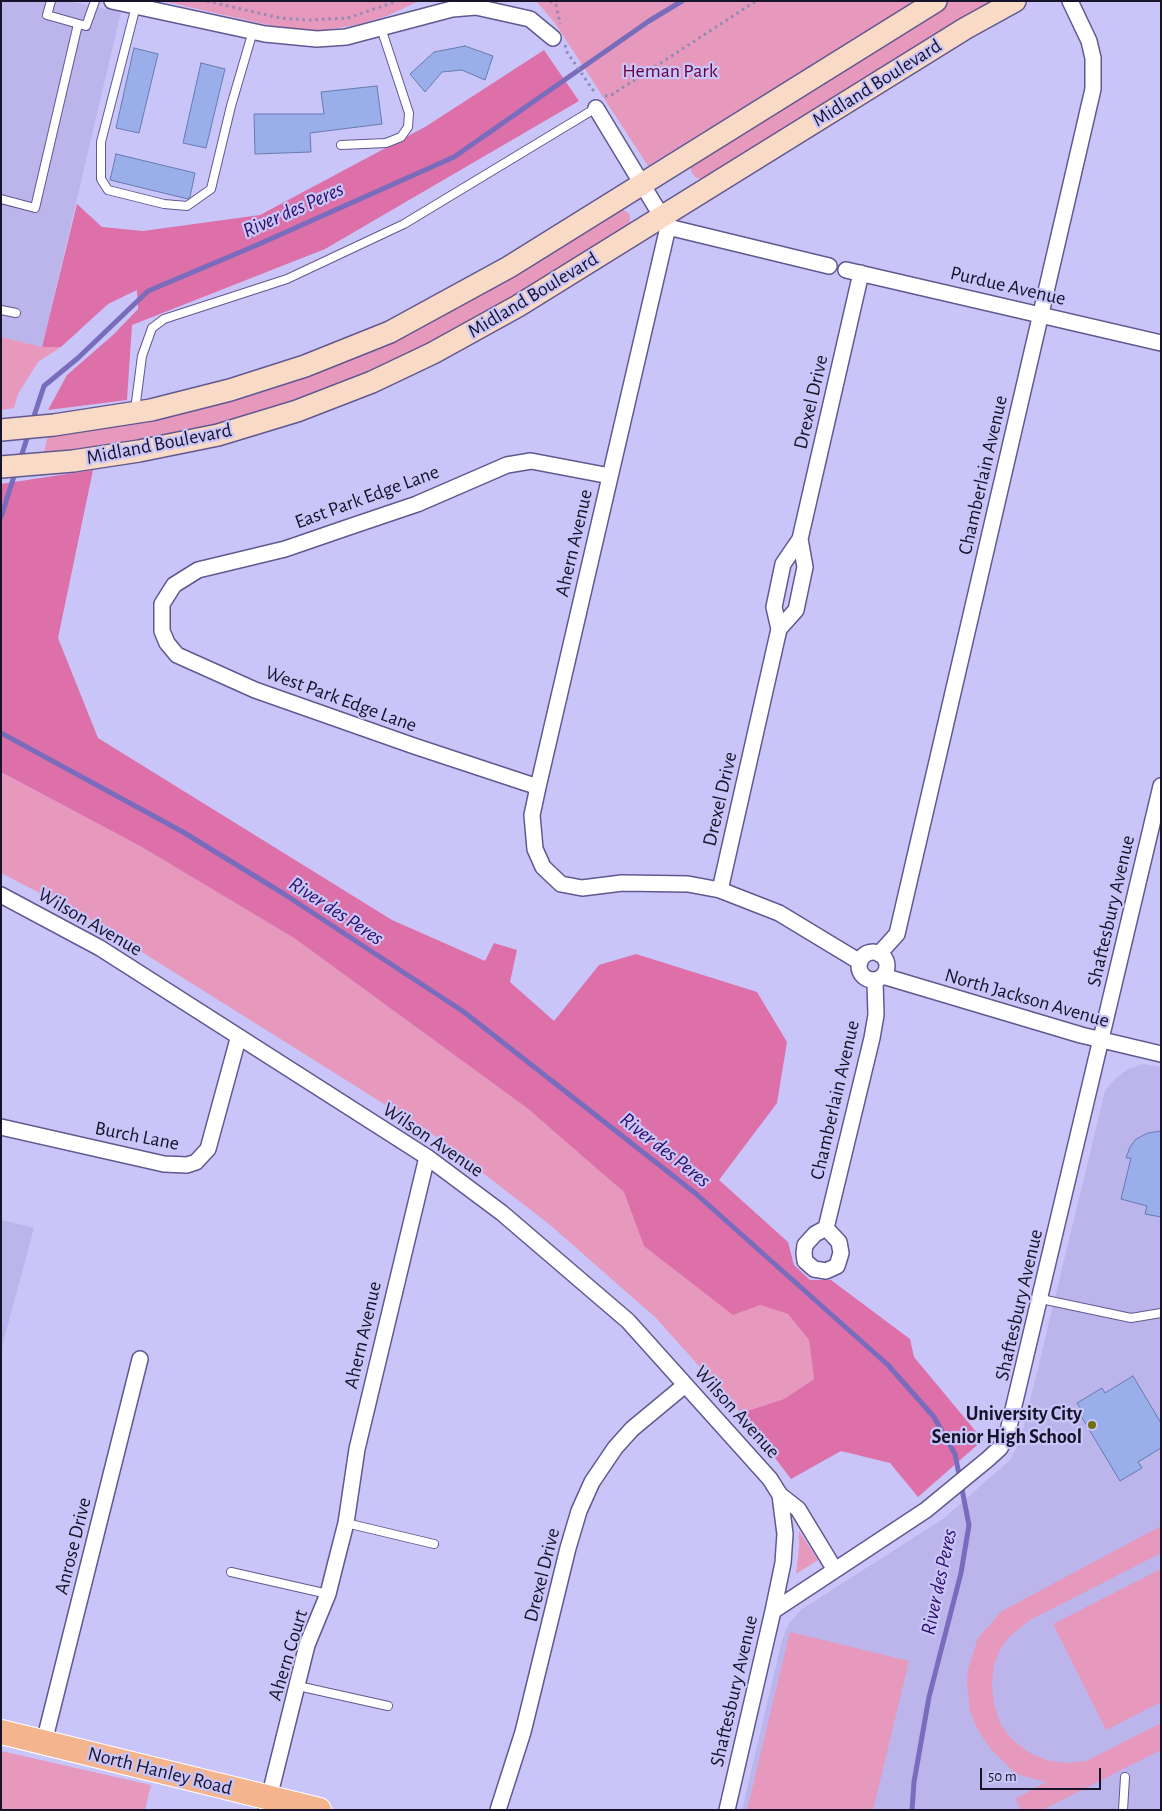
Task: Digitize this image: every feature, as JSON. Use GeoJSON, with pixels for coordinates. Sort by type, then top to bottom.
{"type":"FeatureCollection","features":[{"type":"Feature","properties":{"kind":"main road","name":"Midland Boulevard"},"geometry":{"type":"LineString","coordinates":[[1,430],[54,425],[135,412],[230,390],[305,366],[390,332],[509,267],[936,1]]}},
{"type":"Feature","properties":{"kind":"main road","name":"Midland Boulevard"},"geometry":{"type":"LineString","coordinates":[[1,467],[40,464],[139,451],[218,435],[297,411],[372,382],[433,354],[665,222],[966,28],[1015,1]]}},
{"type":"Feature","properties":{"kind":"main road","name":"North Hanley Road"},"geometry":{"type":"LineString","coordinates":[[1,1732],[44,1742],[267,1804],[319,1810]]}},
{"type":"Feature","properties":{"kind":"street"},"geometry":{"type":"LineString","coordinates":[[112,1],[294,39],[346,37],[452,9],[476,7],[530,19],[552,38]]}},
{"type":"Feature","properties":{"kind":"street","name":"Chamberlain Avenue"},"geometry":{"type":"LineString","coordinates":[[879,954],[897,934],[1093,89],[1094,74],[1089,40],[1070,1]]}},
{"type":"Feature","properties":{"kind":"street"},"geometry":{"type":"LineString","coordinates":[[596,108],[665,222],[829,266]]}},
{"type":"Feature","properties":{"kind":"street","name":"Ahern Avenue"},"geometry":{"type":"LineString","coordinates":[[665,222],[610,476],[538,787],[532,831],[534,849],[543,867],[553,878],[571,887],[582,888],[622,883],[649,883],[688,884],[720,890]]}},
{"type":"Feature","properties":{"kind":"street","name":"Purdue Avenue"},"geometry":{"type":"LineString","coordinates":[[853,271],[1161,343]]}},
{"type":"Feature","properties":{"kind":"street","name":"Drexel Drive"},"geometry":{"type":"LineString","coordinates":[[720,890],[780,629],[796,610],[805,567],[800,539],[853,271]]}},
{"type":"Feature","properties":{"kind":"street","name":"East Park Edge Lane"},"geometry":{"type":"LineString","coordinates":[[160,615],[164,599],[174,585],[198,570],[285,549],[417,504],[506,465],[532,461],[610,476]]}},
{"type":"Feature","properties":{"kind":"street","name":"Drexel Drive"},"geometry":{"type":"LineString","coordinates":[[780,629],[774,607],[783,564],[800,539]]}},
{"type":"Feature","properties":{"kind":"street","name":"West Park Edge Lane"},"geometry":{"type":"LineString","coordinates":[[160,615],[162,631],[167,643],[177,656],[255,690],[538,787]]}},
{"type":"Feature","properties":{"kind":"street","name":"Shaftesbury Avenue"},"geometry":{"type":"LineString","coordinates":[[727,1810],[773,1611],[939,1499],[1000,1448],[1008,1435],[1161,786]]}},
{"type":"Feature","properties":{"kind":"street"},"geometry":{"type":"LineString","coordinates":[[720,890],[779,913],[860,962]]}},
{"type":"Feature","properties":{"kind":"street","name":"Wilson Avenue"},"geometry":{"type":"LineString","coordinates":[[1,895],[100,948],[238,1039],[427,1157],[502,1213],[628,1321],[770,1479],[780,1495],[798,1509],[835,1570]]}},
{"type":"Feature","properties":{"kind":"street"},"geometry":{"type":"LineString","coordinates":[[866,954],[879,954],[887,964],[879,978],[862,976],[860,962],[866,954]]}},
{"type":"Feature","properties":{"kind":"street","name":"Chamberlain Avenue"},"geometry":{"type":"LineString","coordinates":[[826,1228],[872,1038],[879,978]]}},
{"type":"Feature","properties":{"kind":"street","name":"North Jackson Avenue"},"geometry":{"type":"LineString","coordinates":[[879,978],[1102,1040],[1161,1054]]}},
{"type":"Feature","properties":{"kind":"street","name":"Burch Lane"},"geometry":{"type":"LineString","coordinates":[[1,1127],[164,1164],[187,1165],[196,1162],[208,1149],[238,1039]]}},
{"type":"Feature","properties":{"kind":"street","name":"Ahern Avenue"},"geometry":{"type":"LineString","coordinates":[[346,1523],[357,1449],[427,1157]]}},
{"type":"Feature","properties":{"kind":"street","name":"Anrose Drive"},"geometry":{"type":"LineString","coordinates":[[44,1742],[140,1359]]}},
{"type":"Feature","properties":{"kind":"street","name":"Drexel Drive"},"geometry":{"type":"LineString","coordinates":[[498,1810],[523,1732],[568,1548],[579,1511],[592,1482],[610,1454],[632,1429],[686,1386]]}},
{"type":"Feature","properties":{"kind":"street","name":"Wilson Avenue"},"geometry":{"type":"LineString","coordinates":[[773,1611],[783,1562],[784,1534],[780,1495]]}},
{"type":"Feature","properties":{"kind":"street","name":"Ahern Court"},"geometry":{"type":"LineString","coordinates":[[267,1804],[307,1645],[328,1594],[346,1523]]}},
{"type":"Feature","properties":{"kind":"lane"},"geometry":{"type":"LineString","coordinates":[[51,1],[47,15],[86,26],[95,1]]}},
{"type":"Feature","properties":{"kind":"lane"},"geometry":{"type":"LineString","coordinates":[[136,6],[101,142],[101,179],[108,190],[164,204],[187,206],[211,189],[231,106],[253,31]]}},
{"type":"Feature","properties":{"kind":"lane"},"geometry":{"type":"LineString","coordinates":[[1,199],[35,208],[78,24]]}},
{"type":"Feature","properties":{"kind":"lane"},"geometry":{"type":"LineString","coordinates":[[341,145],[386,142],[401,137],[408,127],[408,113],[381,28]]}},
{"type":"Feature","properties":{"kind":"lane"},"geometry":{"type":"LineString","coordinates":[[135,412],[142,356],[152,328],[164,319],[287,279],[404,224],[596,108]]}},
{"type":"Feature","properties":{"kind":"lane"},"geometry":{"type":"LineString","coordinates":[[1,310],[16,313]]}},
{"type":"Feature","properties":{"kind":"lane"},"geometry":{"type":"LineString","coordinates":[[1041,1299],[1131,1318],[1161,1313]]}},
{"type":"Feature","properties":{"kind":"lane"},"geometry":{"type":"LineString","coordinates":[[346,1523],[434,1544]]}},
{"type":"Feature","properties":{"kind":"lane"},"geometry":{"type":"LineString","coordinates":[[231,1572],[328,1594]]}},
{"type":"Feature","properties":{"kind":"lane"},"geometry":{"type":"LineString","coordinates":[[298,1686],[388,1706]]}},
{"type":"Feature","properties":{"kind":"lane"},"geometry":{"type":"LineString","coordinates":[[1123,1810],[1125,1777]]}},
{"type":"Feature","properties":{"kind":"path"},"geometry":{"type":"LineString","coordinates":[[207,1],[280,18],[309,20],[348,18],[397,1]]}},
{"type":"Feature","properties":{"kind":"path"},"geometry":{"type":"LineString","coordinates":[[610,96],[756,1]]}},
{"type":"Feature","properties":{"kind":"path"},"geometry":{"type":"LineString","coordinates":[[567,52],[592,89]]}},
{"type":"Feature","properties":{"kind":"shaded area"},"geometry":{"type":"Polygon","coordinates":[[[1,1],[68,1],[121,12],[42,347],[1,337],[1,1]]]}},
{"type":"Feature","properties":{"kind":"shaded area"},"geometry":{"type":"Polygon","coordinates":[[[544,50],[579,101],[325,249],[132,325],[127,400],[48,410],[67,375],[113,335],[138,309],[137,290],[108,304],[61,347],[42,347],[77,204],[102,227],[143,231],[260,215],[425,127],[544,50]]]}},
{"type":"Feature","properties":{"kind":"shaded area"},"geometry":{"type":"Polygon","coordinates":[[[93,470],[58,638],[98,738],[392,920],[485,961],[494,943],[517,950],[510,982],[554,1021],[599,965],[636,954],[757,992],[787,1042],[777,1103],[719,1180],[788,1242],[794,1265],[810,1280],[831,1280],[910,1339],[914,1357],[983,1440],[918,1497],[890,1463],[841,1451],[791,1479],[741,1413],[784,1399],[814,1379],[809,1340],[788,1314],[760,1305],[733,1315],[644,1246],[624,1192],[527,1108],[294,938],[140,846],[1,772],[1,484],[93,470]]]}},
{"type":"Feature","properties":{"kind":"shaded area","name":"University City Senior High School"},"geometry":{"type":"Polygon","coordinates":[[[1143,1064],[1161,1067],[1161,1810],[742,1810],[782,1640],[790,1622],[802,1609],[943,1519],[1011,1459],[1021,1438],[1105,1091],[1115,1079],[1128,1069],[1143,1064]]]}},
{"type":"Feature","properties":{"kind":"shaded area"},"geometry":{"type":"Polygon","coordinates":[[[1,1220],[34,1228],[1,1350],[1,1220]]]}},
{"type":"Feature","properties":{"kind":"green space"},"geometry":{"type":"Polygon","coordinates":[[[163,1],[419,1],[387,16],[357,25],[323,30],[290,30],[163,1]]]}},
{"type":"Feature","properties":{"kind":"green space","name":"Heman Park"},"geometry":{"type":"Polygon","coordinates":[[[536,1],[916,1],[648,166],[555,23],[536,1]]]}},
{"type":"Feature","properties":{"kind":"green space"},"geometry":{"type":"Polygon","coordinates":[[[949,1],[993,1],[882,67],[702,179],[695,177],[691,171],[690,164],[949,1]]]}},
{"type":"Feature","properties":{"kind":"green space"},"geometry":{"type":"Polygon","coordinates":[[[619,206],[630,215],[630,225],[627,229],[460,328],[406,356],[288,402],[208,426],[122,444],[44,452],[48,436],[243,394],[619,206]]]}},
{"type":"Feature","properties":{"kind":"green space"},"geometry":{"type":"Polygon","coordinates":[[[1,337],[42,347],[61,347],[38,362],[18,394],[14,408],[1,410],[1,337]]]}},
{"type":"Feature","properties":{"kind":"green space"},"geometry":{"type":"Polygon","coordinates":[[[1,772],[140,846],[294,938],[527,1108],[625,1192],[644,1246],[760,1305],[788,1314],[809,1340],[814,1379],[784,1399],[741,1413],[656,1318],[549,1224],[435,1136],[86,917],[1,873],[1,772]]]}},
{"type":"Feature","properties":{"kind":"green space"},"geometry":{"type":"Polygon","coordinates":[[[1161,1526],[1161,1553],[1030,1620],[1010,1636],[1000,1649],[994,1665],[992,1684],[994,1704],[1000,1723],[1011,1738],[1028,1752],[1046,1760],[1066,1763],[1086,1761],[1161,1723],[1161,1750],[1042,1810],[1021,1810],[1016,1799],[1046,1782],[1016,1774],[990,1748],[976,1727],[970,1710],[967,1685],[968,1669],[978,1638],[1002,1611],[1161,1526]]]}},
{"type":"Feature","properties":{"kind":"green space"},"geometry":{"type":"Polygon","coordinates":[[[799,1531],[818,1560],[796,1574],[799,1548],[799,1531]]]}},
{"type":"Feature","properties":{"kind":"green space"},"geometry":{"type":"Polygon","coordinates":[[[1161,1569],[1161,1702],[1106,1730],[1053,1624],[1161,1569]]]}},
{"type":"Feature","properties":{"kind":"green space"},"geometry":{"type":"Polygon","coordinates":[[[790,1632],[909,1661],[873,1810],[747,1810],[790,1632]]]}},
{"type":"Feature","properties":{"kind":"green space"},"geometry":{"type":"Polygon","coordinates":[[[1,1751],[151,1785],[145,1810],[1,1810],[1,1751]]]}},
{"type":"Feature","properties":{"kind":"building"},"geometry":{"type":"Polygon","coordinates":[[[465,46],[493,56],[485,80],[462,70],[442,72],[425,92],[410,74],[434,52],[465,46]]]}},
{"type":"Feature","properties":{"kind":"building"},"geometry":{"type":"Polygon","coordinates":[[[134,48],[158,54],[139,133],[116,128],[134,48]]]}},
{"type":"Feature","properties":{"kind":"building"},"geometry":{"type":"Polygon","coordinates":[[[201,63],[225,69],[206,148],[183,143],[201,63]]]}},
{"type":"Feature","properties":{"kind":"building"},"geometry":{"type":"Polygon","coordinates":[[[377,86],[382,124],[310,133],[311,152],[255,154],[254,114],[324,114],[321,92],[377,86]]]}},
{"type":"Feature","properties":{"kind":"building"},"geometry":{"type":"Polygon","coordinates":[[[116,154],[195,173],[190,197],[188,199],[110,180],[116,154]]]}},
{"type":"Feature","properties":{"kind":"building"},"geometry":{"type":"Polygon","coordinates":[[[1161,1131],[1161,1217],[1145,1214],[1147,1206],[1121,1199],[1131,1158],[1126,1158],[1130,1147],[1136,1139],[1148,1133],[1161,1131]]]}},
{"type":"Feature","properties":{"kind":"building"},"geometry":{"type":"Polygon","coordinates":[[[1133,1376],[1161,1423],[1161,1448],[1138,1462],[1142,1468],[1120,1481],[1078,1411],[1081,1409],[1077,1403],[1102,1388],[1105,1393],[1133,1376]]]}},
{"type":"Feature","properties":{"kind":"waterway","name":"River des Peres"},"geometry":{"type":"LineString","coordinates":[[32,422],[44,386],[78,358],[148,291],[257,245],[454,157],[649,21],[682,1]]}},
{"type":"Feature","properties":{"kind":"waterway","name":"River des Peres"},"geometry":{"type":"LineString","coordinates":[[20,460],[29,432]]}},
{"type":"Feature","properties":{"kind":"waterway","name":"River des Peres"},"geometry":{"type":"LineString","coordinates":[[1,517],[16,470]]}},
{"type":"Feature","properties":{"kind":"waterway","name":"River des Peres"},"geometry":{"type":"LineString","coordinates":[[1,733],[183,832],[284,894],[464,1012],[695,1193],[888,1365],[934,1417],[955,1454],[969,1525],[961,1573],[929,1697],[914,1782],[912,1810]]}},
{"type":"Feature","properties":{"kind":"place","name":"University City Senior High School"},"geometry":{"type":"Point","coordinates":[1092,1425]}}]}
